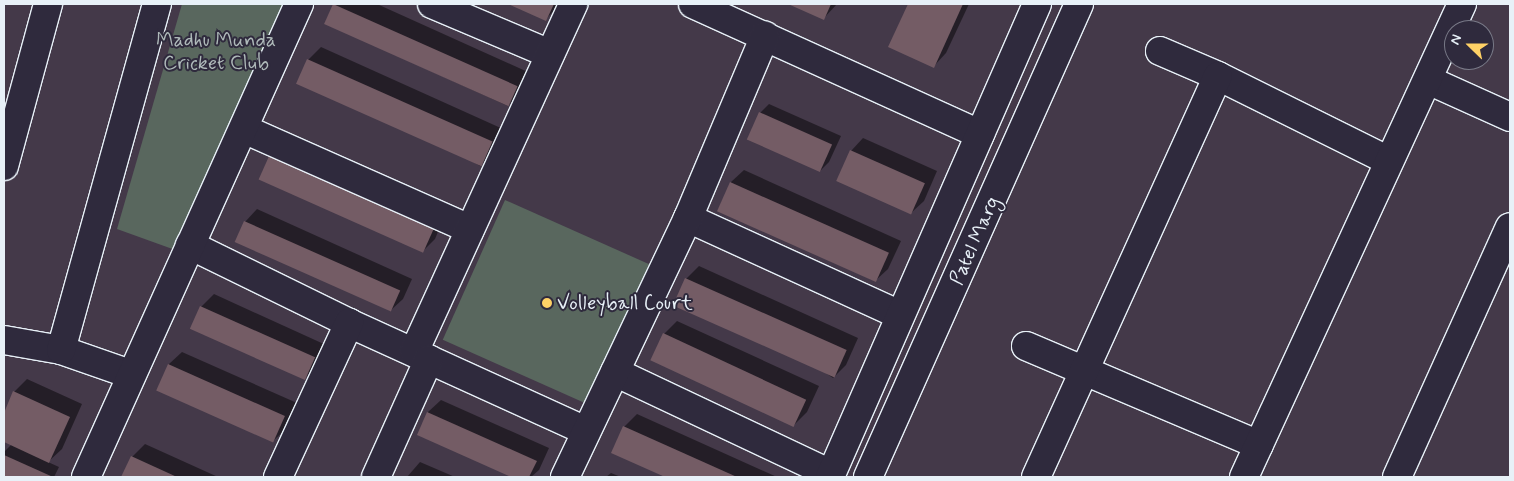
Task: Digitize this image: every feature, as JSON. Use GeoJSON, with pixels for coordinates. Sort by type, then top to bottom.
{"type":"FeatureCollection","features":[{"type":"Feature","properties":{"kind":"street"},"geometry":{"type":"LineString","coordinates":[[4,166],[48,4]]}},
{"type":"Feature","properties":{"kind":"street"},"geometry":{"type":"LineString","coordinates":[[61,350],[157,4]]}},
{"type":"Feature","properties":{"kind":"street"},"geometry":{"type":"LineString","coordinates":[[86,477],[130,374],[244,129],[299,4]]}},
{"type":"Feature","properties":{"kind":"street"},"geometry":{"type":"LineString","coordinates":[[432,4],[550,54]]}},
{"type":"Feature","properties":{"kind":"street"},"geometry":{"type":"LineString","coordinates":[[376,477],[470,229],[573,4]]}},
{"type":"Feature","properties":{"kind":"street"},"geometry":{"type":"LineString","coordinates":[[693,4],[980,134]]}},
{"type":"Feature","properties":{"kind":"street","name":"Patel Marg"},"geometry":{"type":"LineString","coordinates":[[830,476],[1037,4]]}},
{"type":"Feature","properties":{"kind":"street","name":"Patel Marg"},"geometry":{"type":"LineString","coordinates":[[868,477],[1080,4]]}},
{"type":"Feature","properties":{"kind":"street"},"geometry":{"type":"LineString","coordinates":[[1244,477],[1462,4]]}},
{"type":"Feature","properties":{"kind":"street"},"geometry":{"type":"LineString","coordinates":[[565,477],[688,218],[765,36]]}},
{"type":"Feature","properties":{"kind":"street"},"geometry":{"type":"LineString","coordinates":[[1160,52],[1218,76],[1388,161]]}},
{"type":"Feature","properties":{"kind":"street"},"geometry":{"type":"LineString","coordinates":[[1036,477],[1218,76]]}},
{"type":"Feature","properties":{"kind":"street"},"geometry":{"type":"LineString","coordinates":[[1428,80],[1510,117]]}},
{"type":"Feature","properties":{"kind":"street"},"geometry":{"type":"LineString","coordinates":[[244,129],[470,229]]}},
{"type":"Feature","properties":{"kind":"street"},"geometry":{"type":"LineString","coordinates":[[688,218],[900,315]]}},
{"type":"Feature","properties":{"kind":"street"},"geometry":{"type":"LineString","coordinates":[[1397,477],[1510,227]]}},
{"type":"Feature","properties":{"kind":"street"},"geometry":{"type":"LineString","coordinates":[[190,246],[349,323],[586,431]]}},
{"type":"Feature","properties":{"kind":"street"},"geometry":{"type":"LineString","coordinates":[[278,477],[349,323]]}},
{"type":"Feature","properties":{"kind":"street"},"geometry":{"type":"LineString","coordinates":[[4,340],[61,350],[130,374]]}},
{"type":"Feature","properties":{"kind":"street"},"geometry":{"type":"LineString","coordinates":[[1026,346],[1259,445]]}},
{"type":"Feature","properties":{"kind":"street"},"geometry":{"type":"LineString","coordinates":[[615,372],[830,476]]}},
{"type":"Feature","properties":{"kind":"green space","name":"Madhu Munda Cricket Club"},"geometry":{"type":"Polygon","coordinates":[[[182,4],[286,4],[178,251],[117,229],[182,4]]]}},
{"type":"Feature","properties":{"kind":"green space","name":"Volleyball Court"},"geometry":{"type":"Polygon","coordinates":[[[505,200],[649,264],[587,404],[443,340],[505,200]]]}},
{"type":"Feature","properties":{"kind":"building"},"geometry":{"type":"Polygon","coordinates":[[[333,4],[518,86],[509,106],[324,24],[333,4]]]}},
{"type":"Feature","properties":{"kind":"building"},"geometry":{"type":"Polygon","coordinates":[[[508,4],[554,4],[546,21],[508,4]]]}},
{"type":"Feature","properties":{"kind":"building"},"geometry":{"type":"Polygon","coordinates":[[[788,4],[831,4],[824,20],[788,4]]]}},
{"type":"Feature","properties":{"kind":"building"},"geometry":{"type":"Polygon","coordinates":[[[908,4],[963,4],[934,68],[888,47],[908,4]]]}},
{"type":"Feature","properties":{"kind":"building"},"geometry":{"type":"Polygon","coordinates":[[[307,59],[492,142],[481,166],[296,84],[307,59]]]}},
{"type":"Feature","properties":{"kind":"building"},"geometry":{"type":"Polygon","coordinates":[[[759,112],[832,145],[820,172],[747,139],[759,112]]]}},
{"type":"Feature","properties":{"kind":"building"},"geometry":{"type":"Polygon","coordinates":[[[850,150],[925,183],[911,214],[836,181],[850,150]]]}},
{"type":"Feature","properties":{"kind":"building"},"geometry":{"type":"Polygon","coordinates":[[[270,154],[434,227],[423,253],[259,180],[270,154]]]}},
{"type":"Feature","properties":{"kind":"building"},"geometry":{"type":"Polygon","coordinates":[[[730,182],[889,253],[876,282],[717,211],[730,182]]]}},
{"type":"Feature","properties":{"kind":"building"},"geometry":{"type":"Polygon","coordinates":[[[244,221],[400,291],[391,312],[235,242],[244,221]]]}},
{"type":"Feature","properties":{"kind":"building"},"geometry":{"type":"Polygon","coordinates":[[[685,278],[847,350],[834,377],[673,305],[685,278]]]}},
{"type":"Feature","properties":{"kind":"building"},"geometry":{"type":"Polygon","coordinates":[[[200,306],[315,357],[305,380],[190,329],[200,306]]]}},
{"type":"Feature","properties":{"kind":"building"},"geometry":{"type":"Polygon","coordinates":[[[663,333],[806,400],[794,427],[650,360],[663,333]]]}},
{"type":"Feature","properties":{"kind":"building"},"geometry":{"type":"Polygon","coordinates":[[[168,364],[285,416],[273,443],[156,390],[168,364]]]}},
{"type":"Feature","properties":{"kind":"building"},"geometry":{"type":"Polygon","coordinates":[[[13,391],[70,417],[49,463],[4,442],[4,413],[13,391]]]}},
{"type":"Feature","properties":{"kind":"building"},"geometry":{"type":"Polygon","coordinates":[[[427,412],[537,461],[529,477],[511,477],[417,435],[427,412]]]}},
{"type":"Feature","properties":{"kind":"building"},"geometry":{"type":"Polygon","coordinates":[[[623,426],[737,477],[665,477],[611,453],[623,426]]]}},
{"type":"Feature","properties":{"kind":"building"},"geometry":{"type":"Polygon","coordinates":[[[4,455],[53,477],[4,477],[4,455]]]}},
{"type":"Feature","properties":{"kind":"building"},"geometry":{"type":"Polygon","coordinates":[[[131,456],[177,477],[121,477],[131,456]]]}},
{"type":"Feature","properties":{"kind":"place","name":"Volleyball Court"},"geometry":{"type":"Point","coordinates":[547,303]}}]}
